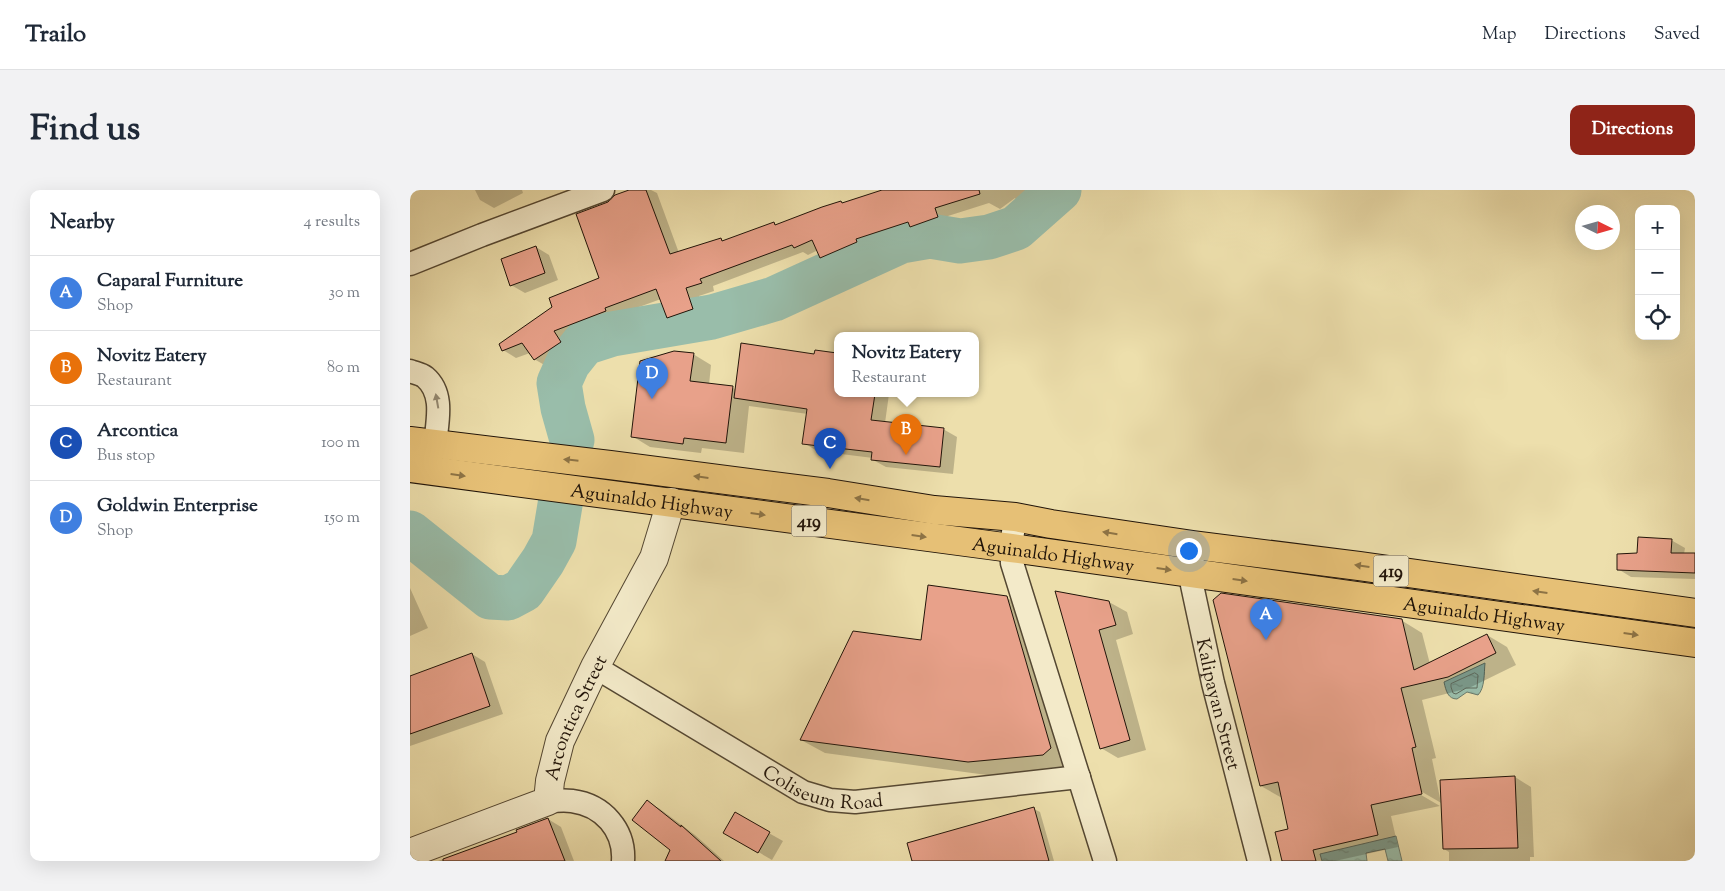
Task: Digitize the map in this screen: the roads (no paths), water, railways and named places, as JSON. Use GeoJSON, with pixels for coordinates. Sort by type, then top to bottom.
{"type":"FeatureCollection","features":[{"type":"Feature","properties":{"kind":"highway","name":"Aguinaldo Highway"},"geometry":{"type":"LineString","coordinates":[[422,443],[610,465],[934,510],[1015,517],[1193,545],[1695,613]]}},
{"type":"Feature","properties":{"kind":"highway","name":"Aguinaldo Highway"},"geometry":{"type":"LineString","coordinates":[[410,468],[1011,548],[1695,643]]}},
{"type":"Feature","properties":{"kind":"street"},"geometry":{"type":"LineString","coordinates":[[410,264],[603,190]]}},
{"type":"Feature","properties":{"kind":"street"},"geometry":{"type":"LineString","coordinates":[[410,371],[424,376],[435,388],[439,408],[422,443]]}},
{"type":"Feature","properties":{"kind":"street","name":"Arcontica Street"},"geometry":{"type":"LineString","coordinates":[[410,853],[548,800],[550,782],[560,741],[654,558],[671,502]]}},
{"type":"Feature","properties":{"kind":"street"},"geometry":{"type":"LineString","coordinates":[[1015,517],[1011,548],[1012,563],[1105,861]]}},
{"type":"Feature","properties":{"kind":"street","name":"Kalipayan Street"},"geometry":{"type":"LineString","coordinates":[[1193,545],[1192,585],[1213,683],[1259,861]]}},
{"type":"Feature","properties":{"kind":"street","name":"Coliseum Road"},"geometry":{"type":"LineString","coordinates":[[596,668],[802,792],[830,800],[855,802],[1079,777]]}},
{"type":"Feature","properties":{"kind":"street"},"geometry":{"type":"LineString","coordinates":[[548,800],[573,801],[596,809],[615,824],[624,848],[623,861]]}},
{"type":"Feature","properties":{"kind":"water"},"geometry":{"type":"Polygon","coordinates":[[[1485,663],[1483,684],[1478,695],[1467,692],[1457,699],[1449,696],[1444,682],[1485,663]]]}},
{"type":"Feature","properties":{"kind":"water"},"geometry":{"type":"Polygon","coordinates":[[[1396,836],[1402,861],[1388,861],[1385,849],[1366,853],[1367,861],[1322,861],[1320,854],[1396,836]]]}},
{"type":"Feature","properties":{"kind":"waterway"},"geometry":{"type":"LineString","coordinates":[[572,440],[563,408],[559,383],[568,363],[584,343],[612,334],[712,317],[774,299],[901,241],[930,236],[960,241],[989,237],[1016,228],[1059,190]]}},
{"type":"Feature","properties":{"kind":"waterway"},"geometry":{"type":"LineString","coordinates":[[410,533],[490,597],[508,598],[523,590],[554,541],[561,499]]}},
{"type":"Feature","properties":{"kind":"place","name":"Goldwin Enterprise"},"geometry":{"type":"Point","coordinates":[652,399]}},
{"type":"Feature","properties":{"kind":"place","name":"Novitz Eatery"},"geometry":{"type":"Point","coordinates":[906,455]}},
{"type":"Feature","properties":{"kind":"place","name":"Arcontica"},"geometry":{"type":"Point","coordinates":[830,469]}},
{"type":"Feature","properties":{"kind":"place","name":"Caparal Furniture"},"geometry":{"type":"Point","coordinates":[1266,640]}}]}
